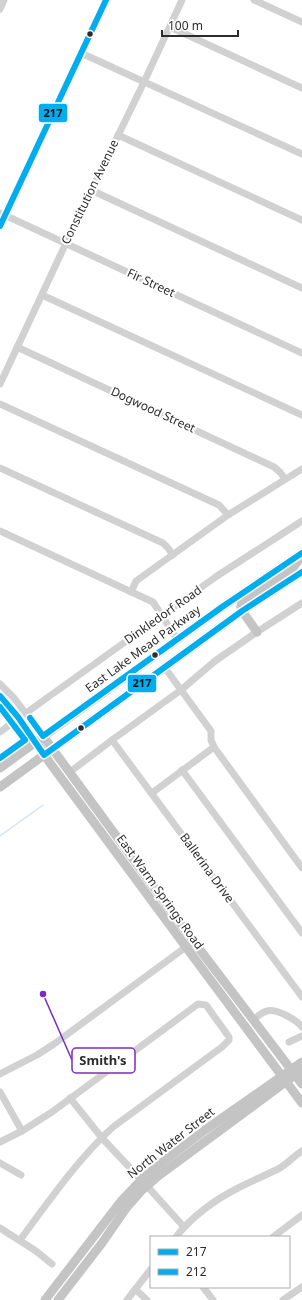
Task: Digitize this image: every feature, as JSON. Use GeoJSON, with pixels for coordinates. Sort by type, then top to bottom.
{"type":"FeatureCollection","features":[{"type":"Feature","properties":{"kind":"main road","name":"East Lake Mead Parkway"},"geometry":{"type":"LineString","coordinates":[[0,768],[177,639],[302,553]]}},
{"type":"Feature","properties":{"kind":"main road"},"geometry":{"type":"LineString","coordinates":[[257,632],[240,608],[243,602],[291,570],[302,556]]}},
{"type":"Feature","properties":{"kind":"main road"},"geometry":{"type":"LineString","coordinates":[[0,787],[242,611],[302,572]]}},
{"type":"Feature","properties":{"kind":"main road","name":"East Warm Springs Road"},"geometry":{"type":"LineString","coordinates":[[40,739],[52,749],[70,772],[194,942],[253,1020],[296,1072],[302,1084]]}},
{"type":"Feature","properties":{"kind":"main road","name":"East Warm Springs Road"},"geometry":{"type":"LineString","coordinates":[[40,739],[44,755],[302,1103]]}},
{"type":"Feature","properties":{"kind":"main road"},"geometry":{"type":"LineString","coordinates":[[133,876],[141,870]]}},
{"type":"Feature","properties":{"kind":"main road","name":"North Water Street"},"geometry":{"type":"LineString","coordinates":[[45,1300],[122,1200],[144,1182],[164,1161],[296,1072],[302,1062]]}},
{"type":"Feature","properties":{"kind":"main road","name":"North Water Street"},"geometry":{"type":"LineString","coordinates":[[58,1300],[102,1243],[136,1196],[144,1182]]}},
{"type":"Feature","properties":{"kind":"street"},"geometry":{"type":"LineString","coordinates":[[0,9],[4,0]]}},
{"type":"Feature","properties":{"kind":"street"},"geometry":{"type":"LineString","coordinates":[[0,226],[2,214],[106,0]]}},
{"type":"Feature","properties":{"kind":"street","name":"Constitution Avenue"},"geometry":{"type":"LineString","coordinates":[[0,384],[182,0]]}},
{"type":"Feature","properties":{"kind":"street"},"geometry":{"type":"LineString","coordinates":[[254,0],[302,22]]}},
{"type":"Feature","properties":{"kind":"street"},"geometry":{"type":"LineString","coordinates":[[170,27],[302,88]]}},
{"type":"Feature","properties":{"kind":"street"},"geometry":{"type":"LineString","coordinates":[[81,53],[302,154]]}},
{"type":"Feature","properties":{"kind":"street"},"geometry":{"type":"LineString","coordinates":[[118,135],[302,220]]}},
{"type":"Feature","properties":{"kind":"street"},"geometry":{"type":"LineString","coordinates":[[91,190],[302,288]]}},
{"type":"Feature","properties":{"kind":"street","name":"Fir Street"},"geometry":{"type":"LineString","coordinates":[[2,214],[302,353]]}},
{"type":"Feature","properties":{"kind":"street"},"geometry":{"type":"LineString","coordinates":[[42,295],[302,415]]}},
{"type":"Feature","properties":{"kind":"street","name":"Dogwood Street"},"geometry":{"type":"LineString","coordinates":[[17,347],[274,467],[285,479]]}},
{"type":"Feature","properties":{"kind":"street"},"geometry":{"type":"LineString","coordinates":[[0,404],[219,505],[228,515]]}},
{"type":"Feature","properties":{"kind":"street"},"geometry":{"type":"LineString","coordinates":[[0,468],[163,543],[173,555]]}},
{"type":"Feature","properties":{"kind":"street"},"geometry":{"type":"LineString","coordinates":[[131,592],[136,581],[228,515],[302,469]]}},
{"type":"Feature","properties":{"kind":"street","name":"Dinkledorf Road"},"geometry":{"type":"LineString","coordinates":[[26,713],[217,576],[302,521]]}},
{"type":"Feature","properties":{"kind":"street"},"geometry":{"type":"LineString","coordinates":[[0,531],[153,602],[177,639]]}},
{"type":"Feature","properties":{"kind":"street"},"geometry":{"type":"LineString","coordinates":[[70,772],[181,690],[215,661],[302,603]]}},
{"type":"Feature","properties":{"kind":"street"},"geometry":{"type":"LineString","coordinates":[[165,668],[211,731],[211,740],[214,747],[302,868]]}},
{"type":"Feature","properties":{"kind":"street","name":"East Warm Springs Road"},"geometry":{"type":"LineString","coordinates":[[0,684],[26,713],[40,739]]}},
{"type":"Feature","properties":{"kind":"street","name":"East Warm Springs Road"},"geometry":{"type":"LineString","coordinates":[[0,696],[40,739]]}},
{"type":"Feature","properties":{"kind":"street"},"geometry":{"type":"LineString","coordinates":[[0,732],[19,718]]}},
{"type":"Feature","properties":{"kind":"street","name":"Ballerina Drive"},"geometry":{"type":"LineString","coordinates":[[112,740],[302,997]]}},
{"type":"Feature","properties":{"kind":"street"},"geometry":{"type":"LineString","coordinates":[[152,793],[214,747]]}},
{"type":"Feature","properties":{"kind":"street"},"geometry":{"type":"LineString","coordinates":[[182,770],[302,933]]}},
{"type":"Feature","properties":{"kind":"street"},"geometry":{"type":"LineString","coordinates":[[0,1074],[37,1055],[54,1044],[194,942]]}},
{"type":"Feature","properties":{"kind":"street"},"geometry":{"type":"LineString","coordinates":[[0,1142],[22,1131],[52,1112],[198,1004],[206,1005],[229,1037],[229,1040],[222,1047],[113,1127],[83,1157],[20,1240]]}},
{"type":"Feature","properties":{"kind":"street"},"geometry":{"type":"LineString","coordinates":[[253,1020],[267,1011],[274,1011],[294,1019],[302,1027]]}},
{"type":"Feature","properties":{"kind":"street"},"geometry":{"type":"LineString","coordinates":[[289,1042],[302,1036]]}},
{"type":"Feature","properties":{"kind":"street"},"geometry":{"type":"LineString","coordinates":[[0,1092],[22,1131]]}},
{"type":"Feature","properties":{"kind":"street"},"geometry":{"type":"LineString","coordinates":[[70,1098],[102,1138],[184,1227]]}},
{"type":"Feature","properties":{"kind":"street"},"geometry":{"type":"LineString","coordinates":[[177,1236],[184,1227],[206,1208],[236,1189],[282,1167],[302,1151]]}},
{"type":"Feature","properties":{"kind":"street"},"geometry":{"type":"LineString","coordinates":[[0,1163],[21,1175]]}},
{"type":"Feature","properties":{"kind":"street"},"geometry":{"type":"LineString","coordinates":[[274,1236],[302,1215]]}},
{"type":"Feature","properties":{"kind":"street"},"geometry":{"type":"LineString","coordinates":[[0,1228],[36,1251],[52,1264]]}},
{"type":"Feature","properties":{"kind":"street"},"geometry":{"type":"LineString","coordinates":[[127,1300],[150,1270]]}},
{"type":"Feature","properties":{"kind":"street"},"geometry":{"type":"LineString","coordinates":[[283,1300],[302,1287]]}},
{"type":"Feature","properties":{"kind":"street"},"geometry":{"type":"LineString","coordinates":[[204,1288],[213,1300]]}},
{"type":"Feature","properties":{"kind":"street"},"geometry":{"type":"LineString","coordinates":[[135,1289],[147,1300]]}},
{"type":"Feature","properties":{"kind":"waterway"},"geometry":{"type":"LineString","coordinates":[[0,836],[43,805]]}},
{"type":"Feature","properties":{"kind":"transit line","name":"217"},"geometry":{"type":"LineString","coordinates":[[0,226],[106,0]]}},
{"type":"Feature","properties":{"kind":"transit line","name":"217"},"geometry":{"type":"LineString","coordinates":[[30,718],[43,736],[222,607],[302,553]]}},
{"type":"Feature","properties":{"kind":"transit line","name":"217"},"geometry":{"type":"LineString","coordinates":[[0,696],[18,717],[44,755],[242,611],[302,572]]}},
{"type":"Feature","properties":{"kind":"transit line","name":"212"},"geometry":{"type":"LineString","coordinates":[[0,707],[25,740],[0,758]]}},
{"type":"Feature","properties":{"kind":"place","name":"Smith's"},"geometry":{"type":"Point","coordinates":[43,994]}}]}
